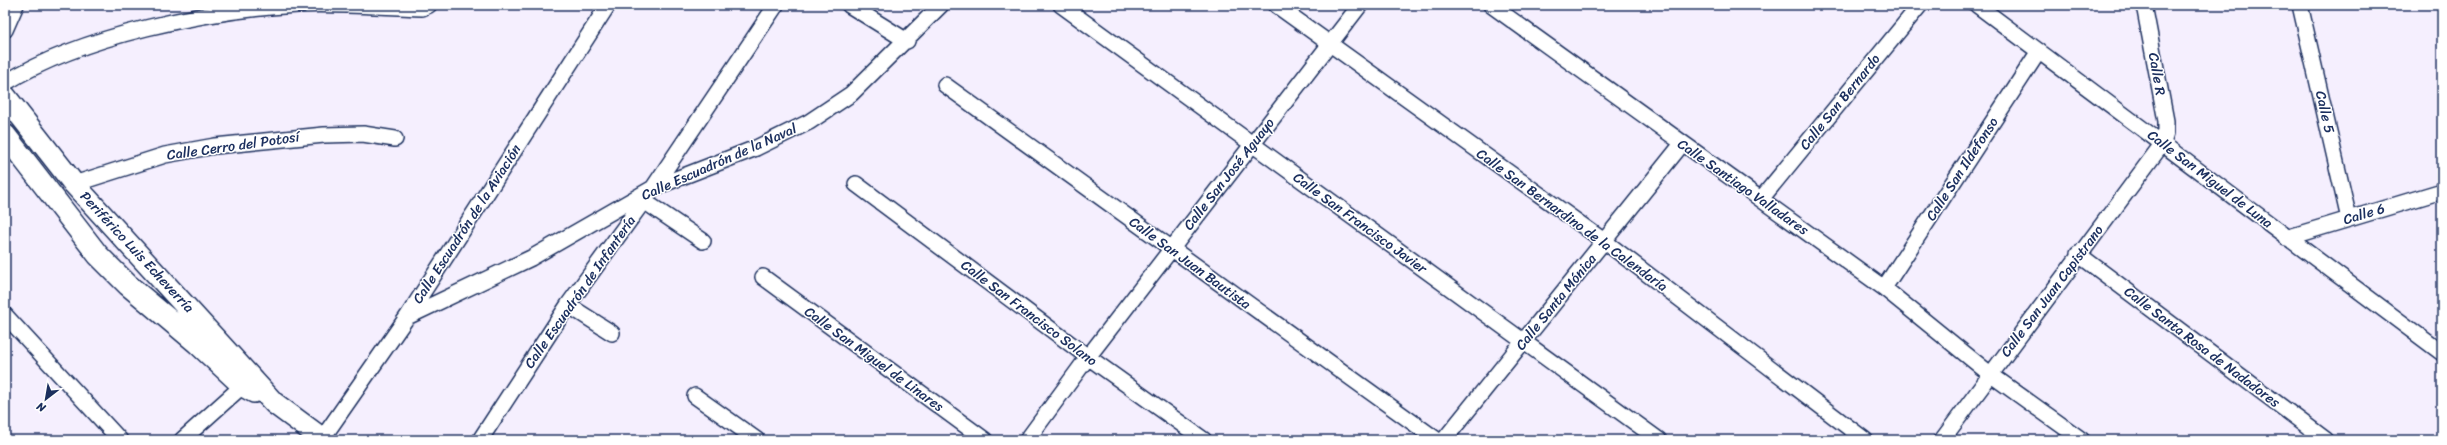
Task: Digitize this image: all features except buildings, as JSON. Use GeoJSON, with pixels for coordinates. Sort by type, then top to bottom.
{"type":"FeatureCollection","features":[{"type":"Feature","properties":{"kind":"street"},"geometry":{"type":"LineString","coordinates":[[5,30],[16,5]]}},
{"type":"Feature","properties":{"kind":"street"},"geometry":{"type":"LineString","coordinates":[[5,83],[28,69],[112,38],[237,11],[299,5],[422,8],[429,5]]}},
{"type":"Feature","properties":{"kind":"street","name":"Calle Escuadrón de la Aviación"},"geometry":{"type":"LineString","coordinates":[[323,439],[407,317],[608,5]]}},
{"type":"Feature","properties":{"kind":"street","name":"Calle Escuadrón de Infantería"},"geometry":{"type":"LineString","coordinates":[[480,440],[568,304],[644,201],[776,5]]}},
{"type":"Feature","properties":{"kind":"street"},"geometry":{"type":"LineString","coordinates":[[849,5],[907,41]]}},
{"type":"Feature","properties":{"kind":"street","name":"Calle Escuadrón de la Naval"},"geometry":{"type":"LineString","coordinates":[[407,317],[531,258],[653,188],[756,148],[809,122],[851,94],[907,41],[941,5]]}},
{"type":"Feature","properties":{"kind":"street","name":"Calle San Francisco Javier"},"geometry":{"type":"LineString","coordinates":[[1061,5],[1658,440]]}},
{"type":"Feature","properties":{"kind":"street","name":"Calle San Bernardino de la Calendaría"},"geometry":{"type":"LineString","coordinates":[[1276,5],[1604,242],[1865,440]]}},
{"type":"Feature","properties":{"kind":"street","name":"Calle San José Aguayo"},"geometry":{"type":"LineString","coordinates":[[1027,440],[1088,357],[1360,5]]}},
{"type":"Feature","properties":{"kind":"street","name":"Calle Santiago Valladares"},"geometry":{"type":"LineString","coordinates":[[1491,5],[1884,288],[1990,374],[2082,440]]}},
{"type":"Feature","properties":{"kind":"street","name":"Calle San Bernardo"},"geometry":{"type":"LineString","coordinates":[[1761,199],[1920,5]]}},
{"type":"Feature","properties":{"kind":"street","name":"Calle San Miguel de Luna"},"geometry":{"type":"LineString","coordinates":[[1978,5],[2163,143],[2286,238],[2442,353]]}},
{"type":"Feature","properties":{"kind":"street","name":"Calle R"},"geometry":{"type":"LineString","coordinates":[[2144,5],[2166,121],[2166,133],[2163,143]]}},
{"type":"Feature","properties":{"kind":"street","name":"Calle 5"},"geometry":{"type":"LineString","coordinates":[[2300,5],[2349,219]]}},
{"type":"Feature","properties":{"kind":"street","name":"Calle San Ildefonso"},"geometry":{"type":"LineString","coordinates":[[1884,288],[2039,51]]}},
{"type":"Feature","properties":{"kind":"street","name":"Calle San Juan Bautista"},"geometry":{"type":"LineString","coordinates":[[945,85],[1437,440]]}},
{"type":"Feature","properties":{"kind":"street","name":"Periférico Luis Echeverría"},"geometry":{"type":"LineString","coordinates":[[5,96],[74,184],[248,382]]}},
{"type":"Feature","properties":{"kind":"street","name":"Calle Cerro del Potosí"},"geometry":{"type":"LineString","coordinates":[[74,184],[165,155],[215,146],[324,135],[363,134],[395,139]]}},
{"type":"Feature","properties":{"kind":"street","name":"Periférico Luis Echeverría"},"geometry":{"type":"LineString","coordinates":[[5,135],[98,255],[128,285],[197,343],[323,439]]}},
{"type":"Feature","properties":{"kind":"street","name":"Calle San Juan Capistrano"},"geometry":{"type":"LineString","coordinates":[[1942,440],[2078,254],[2163,143]]}},
{"type":"Feature","properties":{"kind":"street","name":"Calle Santa Mónica"},"geometry":{"type":"LineString","coordinates":[[1444,440],[1682,144]]}},
{"type":"Feature","properties":{"kind":"street","name":"Calle San Francisco Solano"},"geometry":{"type":"LineString","coordinates":[[856,184],[1088,357],[1204,440]]}},
{"type":"Feature","properties":{"kind":"street","name":"Calle 6"},"geometry":{"type":"LineString","coordinates":[[2286,238],[2442,191]]}},
{"type":"Feature","properties":{"kind":"street"},"geometry":{"type":"LineString","coordinates":[[644,201],[703,240]]}},
{"type":"Feature","properties":{"kind":"street","name":"Calle Santa Rosa de Nadadores"},"geometry":{"type":"LineString","coordinates":[[2078,254],[2326,440]]}},
{"type":"Feature","properties":{"kind":"street","name":"Calle San Miguel de Linares"},"geometry":{"type":"LineString","coordinates":[[763,277],[985,440]]}},
{"type":"Feature","properties":{"kind":"street"},"geometry":{"type":"LineString","coordinates":[[568,304],[612,333]]}},
{"type":"Feature","properties":{"kind":"street"},"geometry":{"type":"LineString","coordinates":[[5,315],[120,440]]}},
{"type":"Feature","properties":{"kind":"street"},"geometry":{"type":"LineString","coordinates":[[182,440],[248,382]]}},
{"type":"Feature","properties":{"kind":"street"},"geometry":{"type":"LineString","coordinates":[[695,396],[758,440]]}}]}
